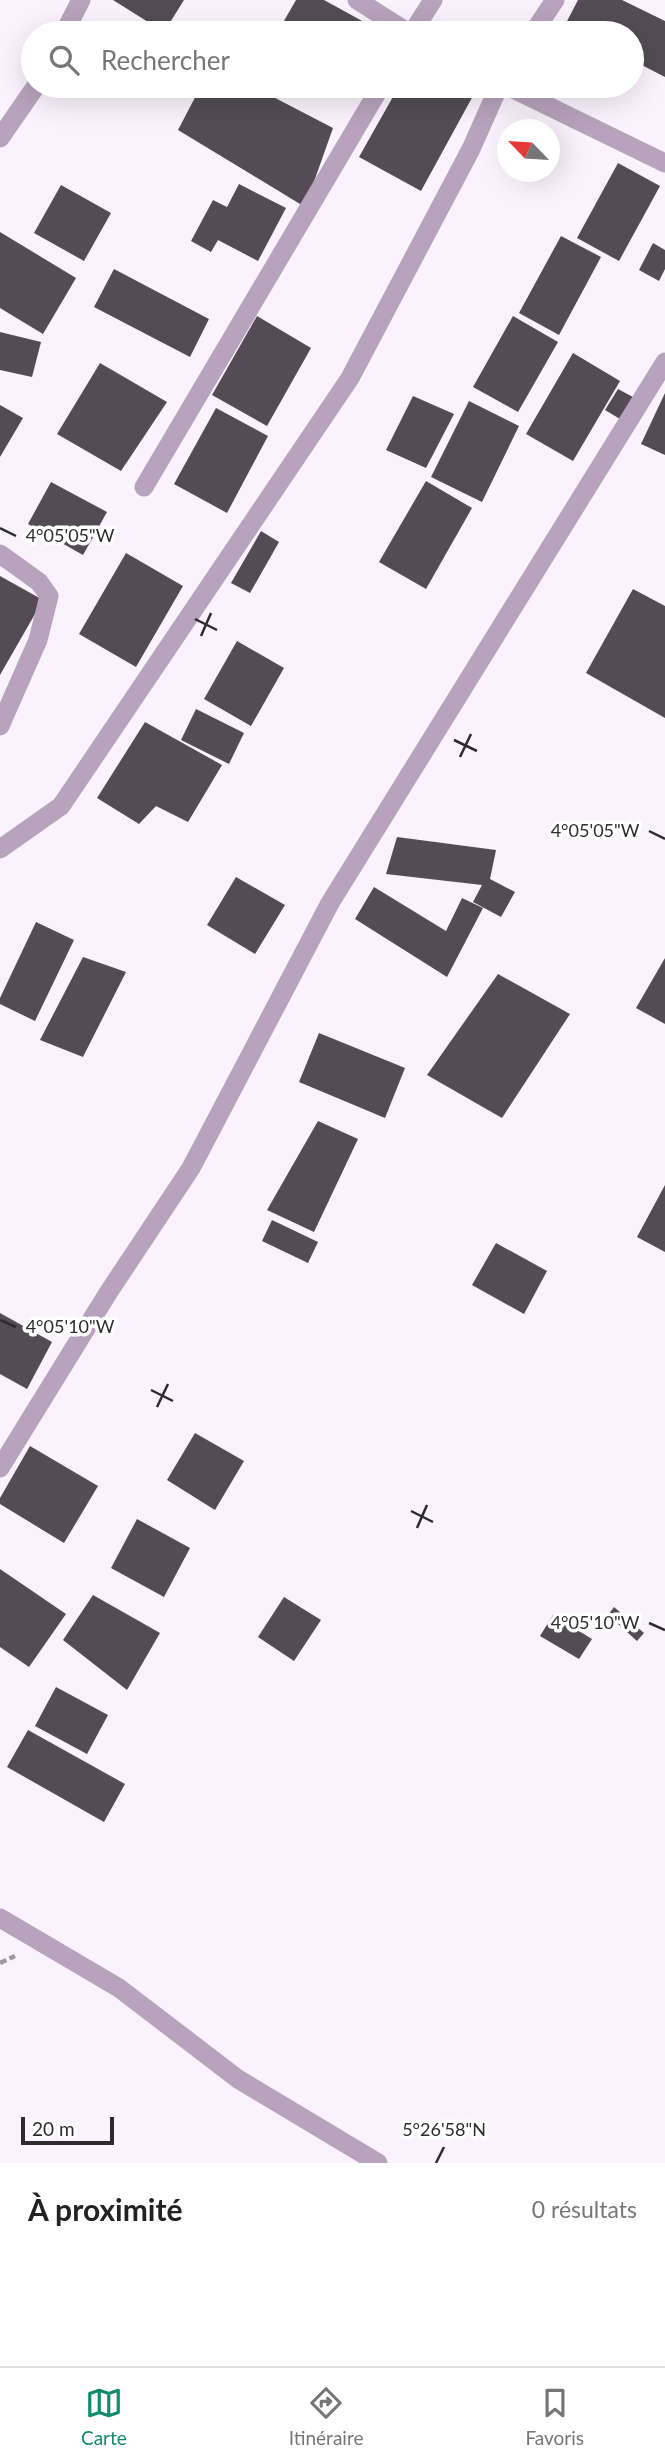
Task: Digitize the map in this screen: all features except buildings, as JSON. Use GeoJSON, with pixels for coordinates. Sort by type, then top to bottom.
{"type":"FeatureCollection","features":[{"type":"Feature","properties":{"kind":"street"},"geometry":{"type":"LineString","coordinates":[[70,21],[81,0]]}},
{"type":"Feature","properties":{"kind":"street"},"geometry":{"type":"LineString","coordinates":[[357,0],[391,21]]}},
{"type":"Feature","properties":{"kind":"street"},"geometry":{"type":"LineString","coordinates":[[419,21],[433,0]]}},
{"type":"Feature","properties":{"kind":"street"},"geometry":{"type":"LineString","coordinates":[[541,21],[555,0]]}},
{"type":"Feature","properties":{"kind":"street"},"geometry":{"type":"LineString","coordinates":[[0,138],[28,98]]}},
{"type":"Feature","properties":{"kind":"street"},"geometry":{"type":"LineString","coordinates":[[144,487],[374,98]]}},
{"type":"Feature","properties":{"kind":"street"},"geometry":{"type":"LineString","coordinates":[[0,849],[61,806],[350,378],[471,149],[494,98]]}},
{"type":"Feature","properties":{"kind":"street"},"geometry":{"type":"LineString","coordinates":[[532,98],[665,163]]}},
{"type":"Feature","properties":{"kind":"street"},"geometry":{"type":"LineString","coordinates":[[0,1468],[108,1293],[191,1168],[330,903],[665,362]]}},
{"type":"Feature","properties":{"kind":"street"},"geometry":{"type":"LineString","coordinates":[[0,554],[39,582],[49,596],[38,640],[0,726]]}},
{"type":"Feature","properties":{"kind":"street"},"geometry":{"type":"LineString","coordinates":[[0,1919],[119,1988],[238,2079],[377,2163]]}}]}
